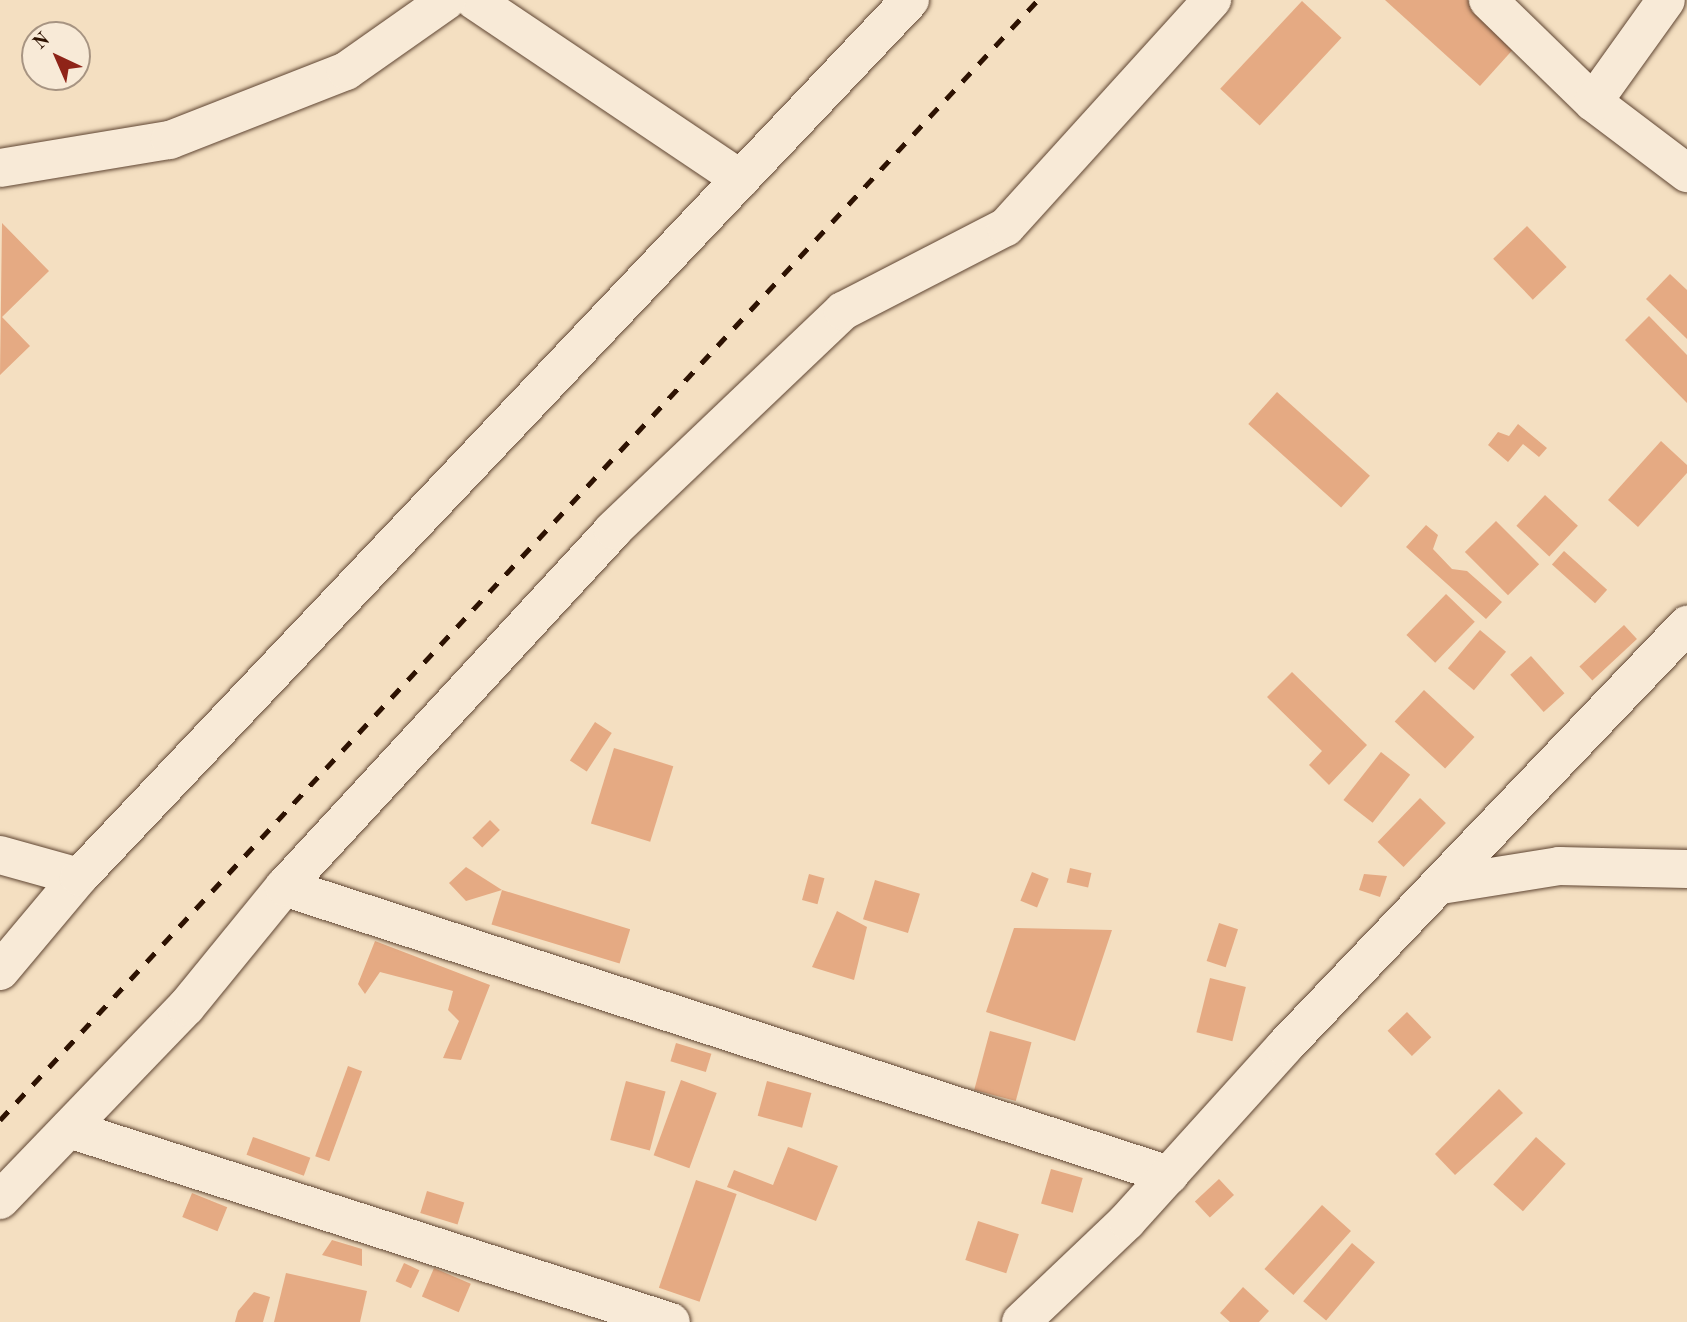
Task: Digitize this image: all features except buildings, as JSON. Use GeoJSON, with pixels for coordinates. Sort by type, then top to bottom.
{"type":"FeatureCollection","features":[{"type":"Feature","properties":{"kind":"street"},"geometry":{"type":"LineString","coordinates":[[0,168],[170,140],[346,71],[447,0]]}},
{"type":"Feature","properties":{"kind":"street"},"geometry":{"type":"LineString","coordinates":[[474,0],[740,179]]}},
{"type":"Feature","properties":{"kind":"street"},"geometry":{"type":"LineString","coordinates":[[0,971],[79,877],[910,0]]}},
{"type":"Feature","properties":{"kind":"street"},"geometry":{"type":"LineString","coordinates":[[0,1200],[186,1007],[284,887],[633,511],[844,311],[1006,226],[1212,0]]}},
{"type":"Feature","properties":{"kind":"street"},"geometry":{"type":"LineString","coordinates":[[1488,0],[1593,102],[1687,173]]}},
{"type":"Feature","properties":{"kind":"street"},"geometry":{"type":"LineString","coordinates":[[1593,102],[1666,0]]}},
{"type":"Feature","properties":{"kind":"street"},"geometry":{"type":"LineString","coordinates":[[1021,1322],[1128,1221],[1283,1047],[1441,885],[1687,625]]}},
{"type":"Feature","properties":{"kind":"street"},"geometry":{"type":"LineString","coordinates":[[0,855],[79,877]]}},
{"type":"Feature","properties":{"kind":"street"},"geometry":{"type":"LineString","coordinates":[[1441,885],[1559,866],[1687,869]]}},
{"type":"Feature","properties":{"kind":"street"},"geometry":{"type":"LineString","coordinates":[[284,887],[1169,1174]]}},
{"type":"Feature","properties":{"kind":"street"},"geometry":{"type":"LineString","coordinates":[[69,1129],[671,1322]]}},
{"type":"Feature","properties":{"kind":"railway"},"geometry":{"type":"LineString","coordinates":[[0,1120],[1038,0]]}}]}
